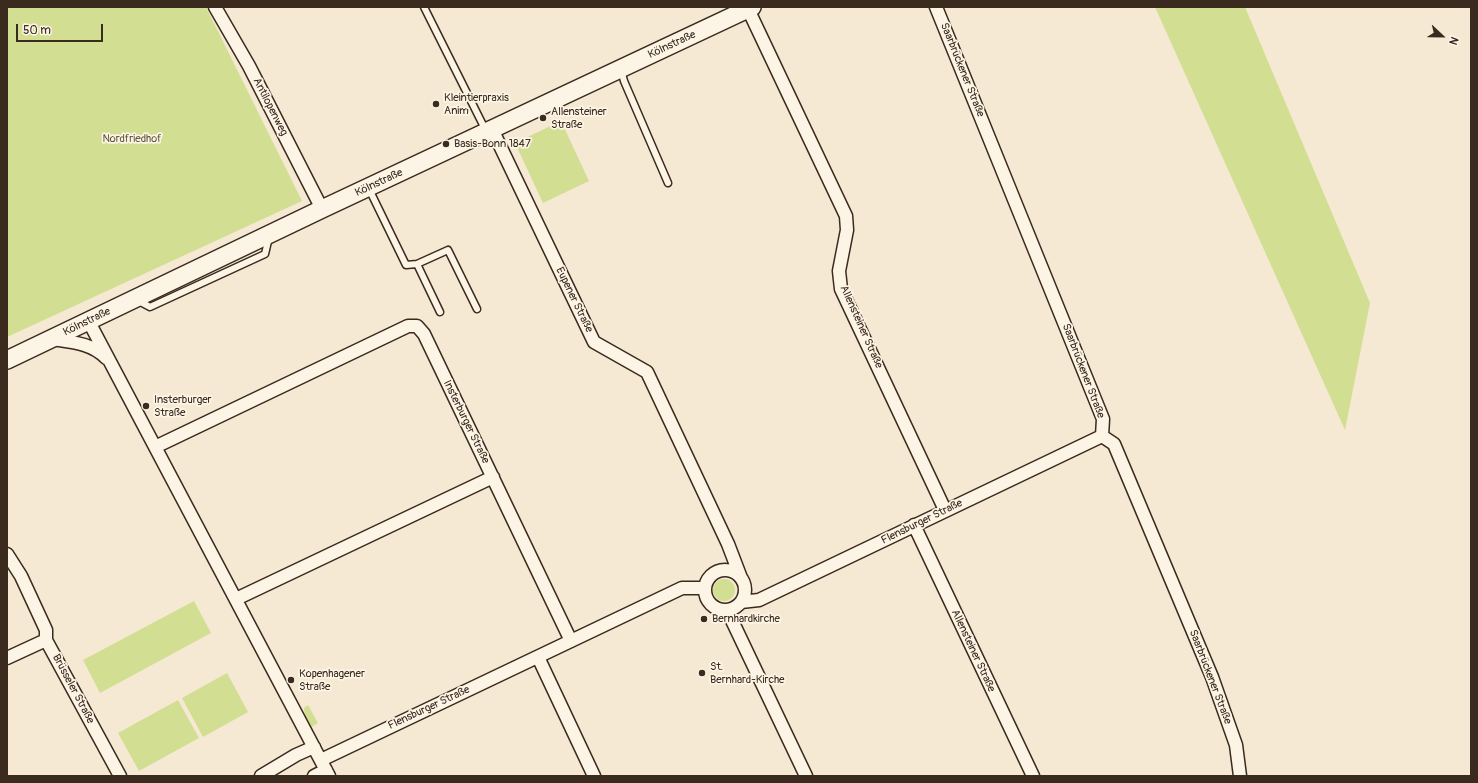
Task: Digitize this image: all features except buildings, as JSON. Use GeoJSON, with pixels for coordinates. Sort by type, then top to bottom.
{"type":"FeatureCollection","features":[{"type":"Feature","properties":{"kind":"main road","name":"Kölnstraße"},"geometry":{"type":"LineString","coordinates":[[7,360],[89,322],[269,234],[750,8]]}},
{"type":"Feature","properties":{"kind":"street","name":"Antilopenweg"},"geometry":{"type":"LineString","coordinates":[[215,7],[249,66],[322,209]]}},
{"type":"Feature","properties":{"kind":"street","name":"Saarbrückener Straße"},"geometry":{"type":"LineString","coordinates":[[936,7],[1103,419],[1102,436],[1114,444],[1212,677],[1236,745],[1240,776]]}},
{"type":"Feature","properties":{"kind":"street","name":"Allensteiner Straße"},"geometry":{"type":"LineString","coordinates":[[750,8],[846,216],[847,230],[839,271],[842,289],[945,510]]}},
{"type":"Feature","properties":{"kind":"street","name":"Eupener Straße"},"geometry":{"type":"LineString","coordinates":[[489,131],[594,342],[647,372],[728,544],[741,578]]}},
{"type":"Feature","properties":{"kind":"street"},"geometry":{"type":"LineString","coordinates":[[89,322],[325,768]]}},
{"type":"Feature","properties":{"kind":"street","name":"Insterburger Straße"},"geometry":{"type":"LineString","coordinates":[[155,447],[408,326],[413,325],[421,329],[424,334],[571,641]]}},
{"type":"Feature","properties":{"kind":"street"},"geometry":{"type":"LineString","coordinates":[[52,339],[72,342],[94,348],[111,364]]}},
{"type":"Feature","properties":{"kind":"street","name":"Flensburger Straße"},"geometry":{"type":"LineString","coordinates":[[741,602],[759,600],[1102,436]]}},
{"type":"Feature","properties":{"kind":"street","name":"Insterburger Straße"},"geometry":{"type":"LineString","coordinates":[[236,599],[493,477]]}},
{"type":"Feature","properties":{"kind":"street","name":"Allensteiner Straße"},"geometry":{"type":"LineString","coordinates":[[914,526],[1033,776]]}},
{"type":"Feature","properties":{"kind":"street","name":"Brüsseler Straße"},"geometry":{"type":"LineString","coordinates":[[7,554],[20,576],[46,630],[46,640],[120,776]]}},
{"type":"Feature","properties":{"kind":"street"},"geometry":{"type":"LineString","coordinates":[[724,570],[733,572],[741,578],[744,586],[744,594],[741,602],[734,608],[727,610],[714,607],[707,599],[705,588],[708,579],[714,572],[724,570]]}},
{"type":"Feature","properties":{"kind":"street","name":"Flensburger Straße"},"geometry":{"type":"LineString","coordinates":[[314,776],[325,768],[571,641],[682,588],[705,588]]}},
{"type":"Feature","properties":{"kind":"street"},"geometry":{"type":"LineString","coordinates":[[727,610],[806,776]]}},
{"type":"Feature","properties":{"kind":"street"},"geometry":{"type":"LineString","coordinates":[[7,658],[46,640]]}},
{"type":"Feature","properties":{"kind":"street"},"geometry":{"type":"LineString","coordinates":[[538,657],[594,776]]}},
{"type":"Feature","properties":{"kind":"street"},"geometry":{"type":"LineString","coordinates":[[261,776],[296,755],[314,747]]}},
{"type":"Feature","properties":{"kind":"lane"},"geometry":{"type":"LineString","coordinates":[[424,7],[489,131]]}},
{"type":"Feature","properties":{"kind":"lane"},"geometry":{"type":"LineString","coordinates":[[621,68],[626,84],[668,183]]}},
{"type":"Feature","properties":{"kind":"lane"},"geometry":{"type":"LineString","coordinates":[[368,188],[406,265],[417,264],[448,250],[477,309]]}},
{"type":"Feature","properties":{"kind":"lane"},"geometry":{"type":"LineString","coordinates":[[417,264],[440,312]]}},
{"type":"Feature","properties":{"kind":"green space","name":"Nordfriedhof"},"geometry":{"type":"Polygon","coordinates":[[[7,7],[206,7],[302,201],[7,337],[7,7]]]}},
{"type":"Feature","properties":{"kind":"green space"},"geometry":{"type":"Polygon","coordinates":[[[1155,7],[1245,7],[1370,303],[1345,430],[1155,7]]]}},
{"type":"Feature","properties":{"kind":"green space"},"geometry":{"type":"Polygon","coordinates":[[[561,121],[589,181],[543,203],[515,143],[561,121]]]}},
{"type":"Feature","properties":{"kind":"green space"},"geometry":{"type":"Polygon","coordinates":[[[724,579],[732,582],[735,590],[732,598],[724,601],[716,598],[713,590],[716,582],[724,579]]]}},
{"type":"Feature","properties":{"kind":"green space"},"geometry":{"type":"Polygon","coordinates":[[[194,601],[211,633],[100,693],[83,660],[194,601]]]}},
{"type":"Feature","properties":{"kind":"green space"},"geometry":{"type":"Polygon","coordinates":[[[227,673],[248,712],[203,737],[182,698],[227,673]]]}},
{"type":"Feature","properties":{"kind":"green space"},"geometry":{"type":"Polygon","coordinates":[[[178,700],[199,738],[139,771],[118,733],[178,700]]]}},
{"type":"Feature","properties":{"kind":"green space"},"geometry":{"type":"Polygon","coordinates":[[[308,705],[318,723],[310,728],[305,716],[304,708],[308,705]]]}},
{"type":"Feature","properties":{"kind":"place","name":"Kleintierpraxis Anim"},"geometry":{"type":"Point","coordinates":[436,104]}},
{"type":"Feature","properties":{"kind":"place","name":"Allensteiner Straße"},"geometry":{"type":"Point","coordinates":[543,118]}},
{"type":"Feature","properties":{"kind":"place","name":"Basis-Bonn 1847"},"geometry":{"type":"Point","coordinates":[446,144]}},
{"type":"Feature","properties":{"kind":"place","name":"Insterburger Straße"},"geometry":{"type":"Point","coordinates":[146,406]}},
{"type":"Feature","properties":{"kind":"place","name":"Bernhardkirche"},"geometry":{"type":"Point","coordinates":[704,619]}},
{"type":"Feature","properties":{"kind":"place","name":"St. Bernhard-Kirche"},"geometry":{"type":"Point","coordinates":[702,673]}},
{"type":"Feature","properties":{"kind":"place","name":"Kopenhagener Straße"},"geometry":{"type":"Point","coordinates":[291,680]}}]}
